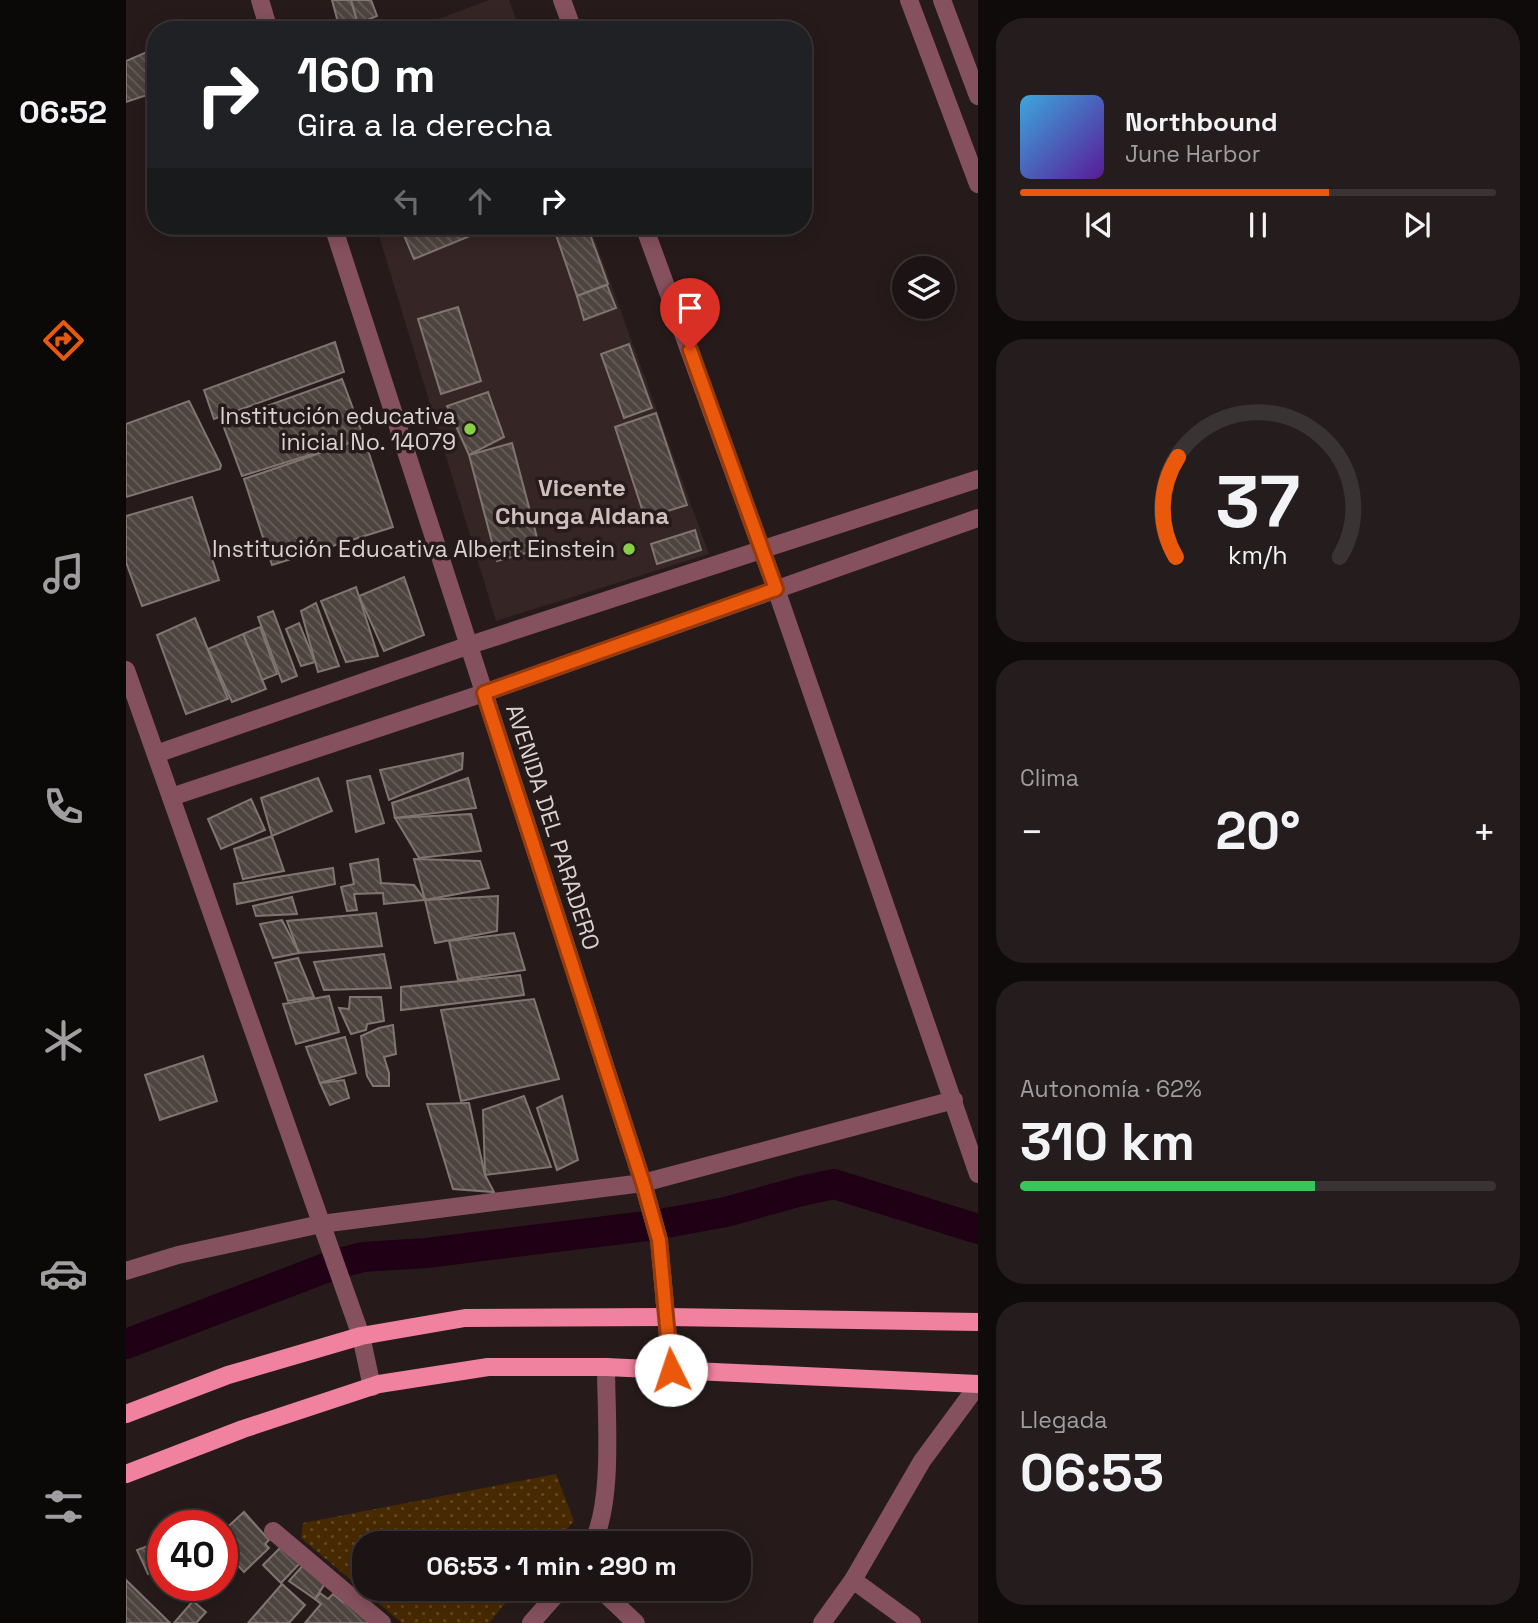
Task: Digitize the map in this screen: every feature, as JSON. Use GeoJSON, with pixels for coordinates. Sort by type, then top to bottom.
{"type":"FeatureCollection","features":[{"type":"Feature","properties":{"kind":"main road"},"geometry":{"type":"LineString","coordinates":[[126,1414],[228,1376],[361,1336],[465,1318],[667,1317],[978,1322]]}},
{"type":"Feature","properties":{"kind":"main road"},"geometry":{"type":"LineString","coordinates":[[126,1474],[243,1429],[372,1387],[488,1367],[606,1367],[978,1384]]}},
{"type":"Feature","properties":{"kind":"street"},"geometry":{"type":"LineString","coordinates":[[260,0],[267,21]]}},
{"type":"Feature","properties":{"kind":"street"},"geometry":{"type":"LineString","coordinates":[[562,0],[570,21]]}},
{"type":"Feature","properties":{"kind":"street"},"geometry":{"type":"LineString","coordinates":[[909,0],[952,114],[973,158],[978,184]]}},
{"type":"Feature","properties":{"kind":"street"},"geometry":{"type":"LineString","coordinates":[[942,0],[978,96]]}},
{"type":"Feature","properties":{"kind":"street"},"geometry":{"type":"LineString","coordinates":[[952,114],[978,103]]}},
{"type":"Feature","properties":{"kind":"street","name":"AVENIDA DEL PARADERO"},"geometry":{"type":"LineString","coordinates":[[336,235],[643,1183],[659,1240],[671,1370]]}},
{"type":"Feature","properties":{"kind":"street"},"geometry":{"type":"LineString","coordinates":[[647,235],[776,589],[978,1174]]}},
{"type":"Feature","properties":{"kind":"street"},"geometry":{"type":"LineString","coordinates":[[156,754],[470,645],[978,479]]}},
{"type":"Feature","properties":{"kind":"street"},"geometry":{"type":"LineString","coordinates":[[171,797],[484,693],[978,518]]}},
{"type":"Feature","properties":{"kind":"street"},"geometry":{"type":"LineString","coordinates":[[126,670],[361,1336],[372,1387]]}},
{"type":"Feature","properties":{"kind":"street"},"geometry":{"type":"LineString","coordinates":[[126,1272],[178,1255],[321,1224],[643,1183],[954,1100]]}},
{"type":"Feature","properties":{"kind":"street"},"geometry":{"type":"LineString","coordinates":[[597,1531],[603,1505],[606,1469],[606,1367]]}},
{"type":"Feature","properties":{"kind":"street"},"geometry":{"type":"LineString","coordinates":[[822,1623],[853,1580],[922,1461],[978,1384]]}},
{"type":"Feature","properties":{"kind":"street"},"geometry":{"type":"LineString","coordinates":[[273,1531],[382,1623]]}},
{"type":"Feature","properties":{"kind":"street"},"geometry":{"type":"LineString","coordinates":[[853,1580],[912,1623]]}},
{"type":"Feature","properties":{"kind":"street"},"geometry":{"type":"LineString","coordinates":[[531,1623],[550,1601]]}},
{"type":"Feature","properties":{"kind":"street"},"geometry":{"type":"LineString","coordinates":[[613,1601],[636,1623]]}},
{"type":"Feature","properties":{"kind":"shaded area"},"geometry":{"type":"Polygon","coordinates":[[[489,0],[509,0],[517,21],[433,21],[489,0]]]}},
{"type":"Feature","properties":{"kind":"shaded area"},"geometry":{"type":"Polygon","coordinates":[[[379,235],[593,235],[709,554],[496,621],[379,235]]]}},
{"type":"Feature","properties":{"kind":"shaded area"},"geometry":{"type":"Polygon","coordinates":[[[556,1474],[574,1521],[565,1531],[352,1531],[352,1581],[301,1538],[303,1523],[556,1474]]]}},
{"type":"Feature","properties":{"kind":"shaded area"},"geometry":{"type":"Polygon","coordinates":[[[376,1601],[507,1601],[489,1623],[402,1623],[376,1601]]]}},
{"type":"Feature","properties":{"kind":"building"},"geometry":{"type":"Polygon","coordinates":[[[332,0],[351,0],[357,21],[338,21],[332,0]]]}},
{"type":"Feature","properties":{"kind":"building"},"geometry":{"type":"Polygon","coordinates":[[[351,0],[371,0],[377,16],[357,21],[351,0]]]}},
{"type":"Feature","properties":{"kind":"building"},"geometry":{"type":"Polygon","coordinates":[[[147,52],[147,95],[126,102],[126,61],[147,52]]]}},
{"type":"Feature","properties":{"kind":"building"},"geometry":{"type":"Polygon","coordinates":[[[404,235],[472,235],[414,259],[404,235]]]}},
{"type":"Feature","properties":{"kind":"building"},"geometry":{"type":"Polygon","coordinates":[[[556,235],[590,235],[608,284],[577,296],[556,235]]]}},
{"type":"Feature","properties":{"kind":"building"},"geometry":{"type":"Polygon","coordinates":[[[607,285],[616,308],[584,320],[577,296],[607,285]]]}},
{"type":"Feature","properties":{"kind":"building"},"geometry":{"type":"Polygon","coordinates":[[[458,307],[481,381],[441,394],[418,319],[458,307]]]}},
{"type":"Feature","properties":{"kind":"building"},"geometry":{"type":"Polygon","coordinates":[[[335,342],[344,372],[214,419],[204,390],[335,342]]]}},
{"type":"Feature","properties":{"kind":"building"},"geometry":{"type":"Polygon","coordinates":[[[629,344],[652,408],[624,418],[601,354],[629,344]]]}},
{"type":"Feature","properties":{"kind":"building"},"geometry":{"type":"Polygon","coordinates":[[[342,379],[364,438],[242,476],[222,422],[342,379]]]}},
{"type":"Feature","properties":{"kind":"building"},"geometry":{"type":"Polygon","coordinates":[[[488,392],[504,437],[469,455],[447,406],[488,392]]]}},
{"type":"Feature","properties":{"kind":"building"},"geometry":{"type":"Polygon","coordinates":[[[189,401],[221,465],[220,469],[126,497],[126,424],[189,401]]]}},
{"type":"Feature","properties":{"kind":"building"},"geometry":{"type":"Polygon","coordinates":[[[656,413],[687,505],[645,518],[615,427],[656,413]]]}},
{"type":"Feature","properties":{"kind":"building"},"geometry":{"type":"Polygon","coordinates":[[[364,438],[393,527],[272,565],[244,479],[364,438]]]}},
{"type":"Feature","properties":{"kind":"building"},"geometry":{"type":"Polygon","coordinates":[[[512,443],[540,549],[497,561],[469,455],[512,443]]]}},
{"type":"Feature","properties":{"kind":"building"},"geometry":{"type":"Polygon","coordinates":[[[192,497],[219,580],[142,606],[126,562],[126,516],[192,497]]]}},
{"type":"Feature","properties":{"kind":"building"},"geometry":{"type":"Polygon","coordinates":[[[695,530],[701,550],[657,564],[651,544],[695,530]]]}},
{"type":"Feature","properties":{"kind":"building"},"geometry":{"type":"Polygon","coordinates":[[[404,577],[424,635],[384,651],[359,596],[404,577]]]}},
{"type":"Feature","properties":{"kind":"building"},"geometry":{"type":"Polygon","coordinates":[[[356,587],[378,656],[346,662],[321,601],[356,587]]]}},
{"type":"Feature","properties":{"kind":"building"},"geometry":{"type":"Polygon","coordinates":[[[316,603],[339,666],[318,672],[301,611],[316,603]]]}},
{"type":"Feature","properties":{"kind":"building"},"geometry":{"type":"Polygon","coordinates":[[[273,611],[297,676],[282,682],[258,617],[273,611]]]}},
{"type":"Feature","properties":{"kind":"building"},"geometry":{"type":"Polygon","coordinates":[[[195,618],[228,699],[186,714],[157,635],[195,618]]]}},
{"type":"Feature","properties":{"kind":"building"},"geometry":{"type":"Polygon","coordinates":[[[299,623],[315,662],[301,666],[286,629],[299,623]]]}},
{"type":"Feature","properties":{"kind":"building"},"geometry":{"type":"Polygon","coordinates":[[[260,627],[277,674],[262,680],[243,634],[260,627]]]}},
{"type":"Feature","properties":{"kind":"building"},"geometry":{"type":"Polygon","coordinates":[[[243,634],[266,689],[232,702],[208,649],[243,634]]]}},
{"type":"Feature","properties":{"kind":"building"},"geometry":{"type":"Polygon","coordinates":[[[463,753],[462,769],[389,800],[380,770],[463,753]]]}},
{"type":"Feature","properties":{"kind":"building"},"geometry":{"type":"Polygon","coordinates":[[[370,776],[384,823],[356,832],[347,781],[370,776]]]}},
{"type":"Feature","properties":{"kind":"building"},"geometry":{"type":"Polygon","coordinates":[[[318,778],[332,811],[272,836],[261,798],[318,778]]]}},
{"type":"Feature","properties":{"kind":"building"},"geometry":{"type":"Polygon","coordinates":[[[468,778],[476,808],[395,818],[392,803],[468,778]]]}},
{"type":"Feature","properties":{"kind":"building"},"geometry":{"type":"Polygon","coordinates":[[[251,799],[265,830],[221,849],[208,819],[251,799]]]}},
{"type":"Feature","properties":{"kind":"building"},"geometry":{"type":"Polygon","coordinates":[[[471,814],[481,851],[419,858],[395,818],[471,814]]]}},
{"type":"Feature","properties":{"kind":"building"},"geometry":{"type":"Polygon","coordinates":[[[272,836],[284,871],[243,879],[234,849],[272,836]]]}},
{"type":"Feature","properties":{"kind":"building"},"geometry":{"type":"Polygon","coordinates":[[[378,859],[381,883],[414,885],[425,900],[384,904],[383,893],[354,894],[357,910],[347,911],[341,887],[354,884],[350,864],[378,859]]]}},
{"type":"Feature","properties":{"kind":"building"},"geometry":{"type":"Polygon","coordinates":[[[414,859],[480,861],[489,888],[425,900],[414,859]]]}},
{"type":"Feature","properties":{"kind":"building"},"geometry":{"type":"Polygon","coordinates":[[[333,868],[335,884],[237,904],[234,884],[333,868]]]}},
{"type":"Feature","properties":{"kind":"building"},"geometry":{"type":"Polygon","coordinates":[[[498,896],[497,931],[435,943],[425,900],[498,896]]]}},
{"type":"Feature","properties":{"kind":"building"},"geometry":{"type":"Polygon","coordinates":[[[292,897],[297,914],[256,916],[253,906],[292,897]]]}},
{"type":"Feature","properties":{"kind":"building"},"geometry":{"type":"Polygon","coordinates":[[[376,913],[382,946],[299,953],[287,921],[376,913]]]}},
{"type":"Feature","properties":{"kind":"building"},"geometry":{"type":"Polygon","coordinates":[[[282,920],[299,953],[273,958],[260,924],[282,920]]]}},
{"type":"Feature","properties":{"kind":"building"},"geometry":{"type":"Polygon","coordinates":[[[514,933],[525,970],[458,980],[449,941],[514,933]]]}},
{"type":"Feature","properties":{"kind":"building"},"geometry":{"type":"Polygon","coordinates":[[[384,954],[391,988],[324,990],[314,962],[384,954]]]}},
{"type":"Feature","properties":{"kind":"building"},"geometry":{"type":"Polygon","coordinates":[[[298,958],[314,997],[288,1001],[275,963],[298,958]]]}},
{"type":"Feature","properties":{"kind":"building"},"geometry":{"type":"Polygon","coordinates":[[[520,975],[524,995],[401,1010],[401,987],[520,975]]]}},
{"type":"Feature","properties":{"kind":"building"},"geometry":{"type":"Polygon","coordinates":[[[329,996],[339,1032],[296,1044],[283,1004],[329,996]]]}},
{"type":"Feature","properties":{"kind":"building"},"geometry":{"type":"Polygon","coordinates":[[[350,997],[381,997],[384,1021],[367,1024],[366,1030],[351,1034],[339,1008],[349,1009],[350,997]]]}},
{"type":"Feature","properties":{"kind":"building"},"geometry":{"type":"Polygon","coordinates":[[[534,999],[559,1079],[461,1101],[441,1010],[534,999]]]}},
{"type":"Feature","properties":{"kind":"building"},"geometry":{"type":"Polygon","coordinates":[[[393,1025],[396,1054],[384,1057],[389,1073],[389,1086],[373,1086],[367,1076],[361,1036],[393,1025]]]}},
{"type":"Feature","properties":{"kind":"building"},"geometry":{"type":"Polygon","coordinates":[[[345,1037],[356,1073],[320,1083],[306,1047],[345,1037]]]}},
{"type":"Feature","properties":{"kind":"building"},"geometry":{"type":"Polygon","coordinates":[[[203,1056],[217,1101],[160,1120],[145,1075],[203,1056]]]}},
{"type":"Feature","properties":{"kind":"building"},"geometry":{"type":"Polygon","coordinates":[[[344,1080],[349,1098],[330,1105],[320,1083],[344,1080]]]}},
{"type":"Feature","properties":{"kind":"building"},"geometry":{"type":"Polygon","coordinates":[[[524,1096],[551,1167],[485,1175],[483,1110],[524,1096]]]}},
{"type":"Feature","properties":{"kind":"building"},"geometry":{"type":"Polygon","coordinates":[[[562,1096],[578,1160],[557,1170],[537,1108],[562,1096]]]}},
{"type":"Feature","properties":{"kind":"building"},"geometry":{"type":"Polygon","coordinates":[[[469,1103],[485,1175],[494,1192],[453,1189],[427,1104],[469,1103]]]}},
{"type":"Feature","properties":{"kind":"building"},"geometry":{"type":"Polygon","coordinates":[[[244,1512],[269,1540],[265,1544],[269,1548],[244,1572],[238,1565],[238,1517],[244,1512]]]}},
{"type":"Feature","properties":{"kind":"building"},"geometry":{"type":"Polygon","coordinates":[[[284,1544],[302,1561],[281,1583],[263,1565],[284,1544]]]}},
{"type":"Feature","properties":{"kind":"building"},"geometry":{"type":"Polygon","coordinates":[[[147,1546],[147,1572],[137,1550],[147,1546]]]}},
{"type":"Feature","properties":{"kind":"building"},"geometry":{"type":"Polygon","coordinates":[[[305,1563],[326,1582],[315,1599],[289,1581],[305,1563]]]}},
{"type":"Feature","properties":{"kind":"building"},"geometry":{"type":"Polygon","coordinates":[[[126,1580],[170,1623],[126,1623],[126,1580]]]}},
{"type":"Feature","properties":{"kind":"building"},"geometry":{"type":"Polygon","coordinates":[[[282,1584],[305,1605],[289,1623],[248,1623],[282,1584]]]}},
{"type":"Feature","properties":{"kind":"building"},"geometry":{"type":"Polygon","coordinates":[[[320,1593],[328,1599],[333,1594],[343,1602],[347,1597],[371,1623],[305,1623],[321,1604],[315,1599],[320,1593]]]}},
{"type":"Feature","properties":{"kind":"building"},"geometry":{"type":"Polygon","coordinates":[[[193,1601],[206,1612],[196,1623],[174,1623],[193,1601]]]}},
{"type":"Feature","properties":{"kind":"waterway"},"geometry":{"type":"LineString","coordinates":[[126,1344],[336,1264],[363,1257],[426,1253],[655,1225],[726,1212],[834,1184],[978,1229]]}},
{"type":"Feature","properties":{"kind":"place","name":"Institución educativa inicial No. 14079"},"geometry":{"type":"Point","coordinates":[470,429]}},
{"type":"Feature","properties":{"kind":"place","name":"Institución Educativa Albert Einstein"},"geometry":{"type":"Point","coordinates":[629,549]}},
{"type":"Feature","properties":{"kind":"district","name":"Vicente Chunga Aldana"},"geometry":{"type":"Point","coordinates":[582,501]}},
{"type":"Feature","properties":{"kind":"route"},"geometry":{"type":"LineString","coordinates":[[671,1370],[659,1240],[643,1183],[484,693],[776,589],[690,350]]}}]}
